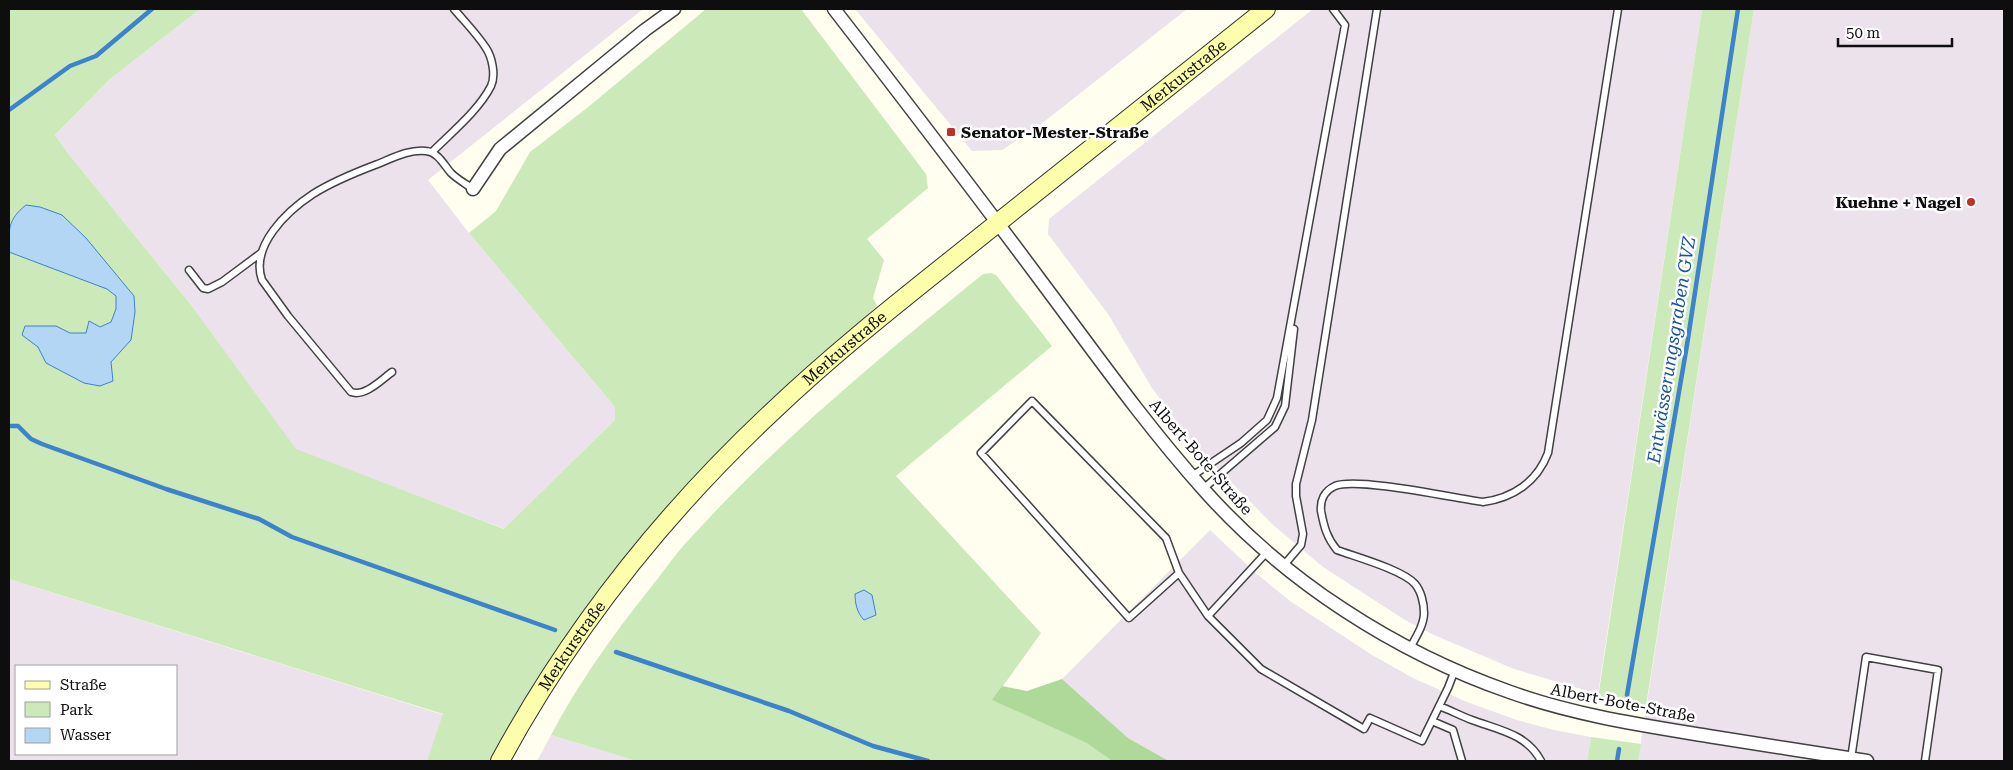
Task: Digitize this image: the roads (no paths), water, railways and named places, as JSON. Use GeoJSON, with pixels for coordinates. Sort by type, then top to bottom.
{"type":"FeatureCollection","features":[{"type":"Feature","properties":{"kind":"street"},"geometry":{"type":"LineString","coordinates":[[473,189],[500,149],[645,30],[674,9]]}},
{"type":"Feature","properties":{"kind":"street"},"geometry":{"type":"LineString","coordinates":[[834,9],[998,223]]}},
{"type":"Feature","properties":{"kind":"street","name":"Merkurstraße"},"geometry":{"type":"LineString","coordinates":[[500,761],[535,698],[567,649],[636,557],[681,504],[727,455],[773,410],[882,316],[1266,9]]}},
{"type":"Feature","properties":{"kind":"street","name":"Albert-Bote-Straße"},"geometry":{"type":"LineString","coordinates":[[998,223],[1134,405],[1192,476],[1240,527],[1267,551],[1334,602],[1410,648],[1455,670],[1507,691],[1580,714],[1820,757],[1851,758],[1867,761]]}},
{"type":"Feature","properties":{"kind":"lane"},"geometry":{"type":"LineString","coordinates":[[432,152],[482,100],[492,84],[492,68],[487,50],[454,9]]}},
{"type":"Feature","properties":{"kind":"lane"},"geometry":{"type":"LineString","coordinates":[[1192,476],[1241,443],[1267,420],[1277,398],[1345,25],[1333,9]]}},
{"type":"Feature","properties":{"kind":"lane"},"geometry":{"type":"LineString","coordinates":[[1284,565],[1300,545],[1303,534],[1296,496],[1296,484],[1312,420],[1377,9]]}},
{"type":"Feature","properties":{"kind":"lane"},"geometry":{"type":"LineString","coordinates":[[1410,648],[1421,628],[1424,613],[1423,598],[1416,584],[1406,576],[1337,550],[1325,530],[1320,506],[1322,499],[1326,492],[1334,486],[1358,483],[1483,502],[1495,501],[1524,487],[1544,466],[1550,443],[1618,9]]}},
{"type":"Feature","properties":{"kind":"lane"},"geometry":{"type":"LineString","coordinates":[[392,372],[363,392],[356,394],[351,392],[288,316],[262,280],[259,266],[261,253],[272,232],[313,194],[346,177],[412,151],[432,152],[452,173],[473,189]]}},
{"type":"Feature","properties":{"kind":"lane"},"geometry":{"type":"LineString","coordinates":[[189,270],[203,288],[208,289],[222,282],[261,253]]}},
{"type":"Feature","properties":{"kind":"lane"},"geometry":{"type":"LineString","coordinates":[[1204,489],[1275,427],[1285,406],[1301,273]]}},
{"type":"Feature","properties":{"kind":"lane"},"geometry":{"type":"LineString","coordinates":[[1179,573],[1129,618],[981,453],[1032,401],[1166,538],[1179,573],[1208,616],[1261,669],[1364,729],[1370,718],[1422,741],[1455,670]]}},
{"type":"Feature","properties":{"kind":"lane"},"geometry":{"type":"LineString","coordinates":[[1208,616],[1267,551]]}},
{"type":"Feature","properties":{"kind":"lane"},"geometry":{"type":"LineString","coordinates":[[1851,758],[1866,657],[1938,670],[1925,761]]}},
{"type":"Feature","properties":{"kind":"lane"},"geometry":{"type":"LineString","coordinates":[[1439,706],[1472,720],[1511,732],[1535,749],[1541,761]]}},
{"type":"Feature","properties":{"kind":"lane"},"geometry":{"type":"LineString","coordinates":[[1432,720],[1453,730],[1462,761]]}},
{"type":"Feature","properties":{"kind":"water"},"geometry":{"type":"Polygon","coordinates":[[[26,205],[40,207],[62,215],[86,238],[134,296],[135,312],[131,340],[111,362],[113,381],[100,386],[84,383],[46,363],[38,347],[22,335],[25,326],[56,326],[70,333],[86,333],[89,321],[100,327],[111,322],[116,309],[116,296],[107,289],[9,252],[10,226],[15,216],[26,205]]]}},
{"type":"Feature","properties":{"kind":"water"},"geometry":{"type":"Polygon","coordinates":[[[864,590],[872,595],[876,615],[864,620],[857,608],[855,594],[864,590]]]}},
{"type":"Feature","properties":{"kind":"waterway"},"geometry":{"type":"LineString","coordinates":[[9,110],[70,66],[96,56],[152,9]]}},
{"type":"Feature","properties":{"kind":"waterway","name":"Entwässerungsgraben GVZ"},"geometry":{"type":"LineString","coordinates":[[1627,695],[1687,345],[1738,9]]}},
{"type":"Feature","properties":{"kind":"waterway"},"geometry":{"type":"LineString","coordinates":[[9,426],[18,426],[31,439],[42,444],[166,489],[259,519],[292,537],[555,630]]}},
{"type":"Feature","properties":{"kind":"waterway"},"geometry":{"type":"LineString","coordinates":[[616,652],[789,711],[873,746],[928,761]]}},
{"type":"Feature","properties":{"kind":"waterway","name":"Entwässerungsgraben GVZ"},"geometry":{"type":"LineString","coordinates":[[1617,761],[1619,749]]}},
{"type":"Feature","properties":{"kind":"place","name":"Senator-Mester-Straße"},"geometry":{"type":"Point","coordinates":[951,132]}},
{"type":"Feature","properties":{"kind":"place","name":"Kuehne + Nagel"},"geometry":{"type":"Point","coordinates":[1971,202]}}]}
